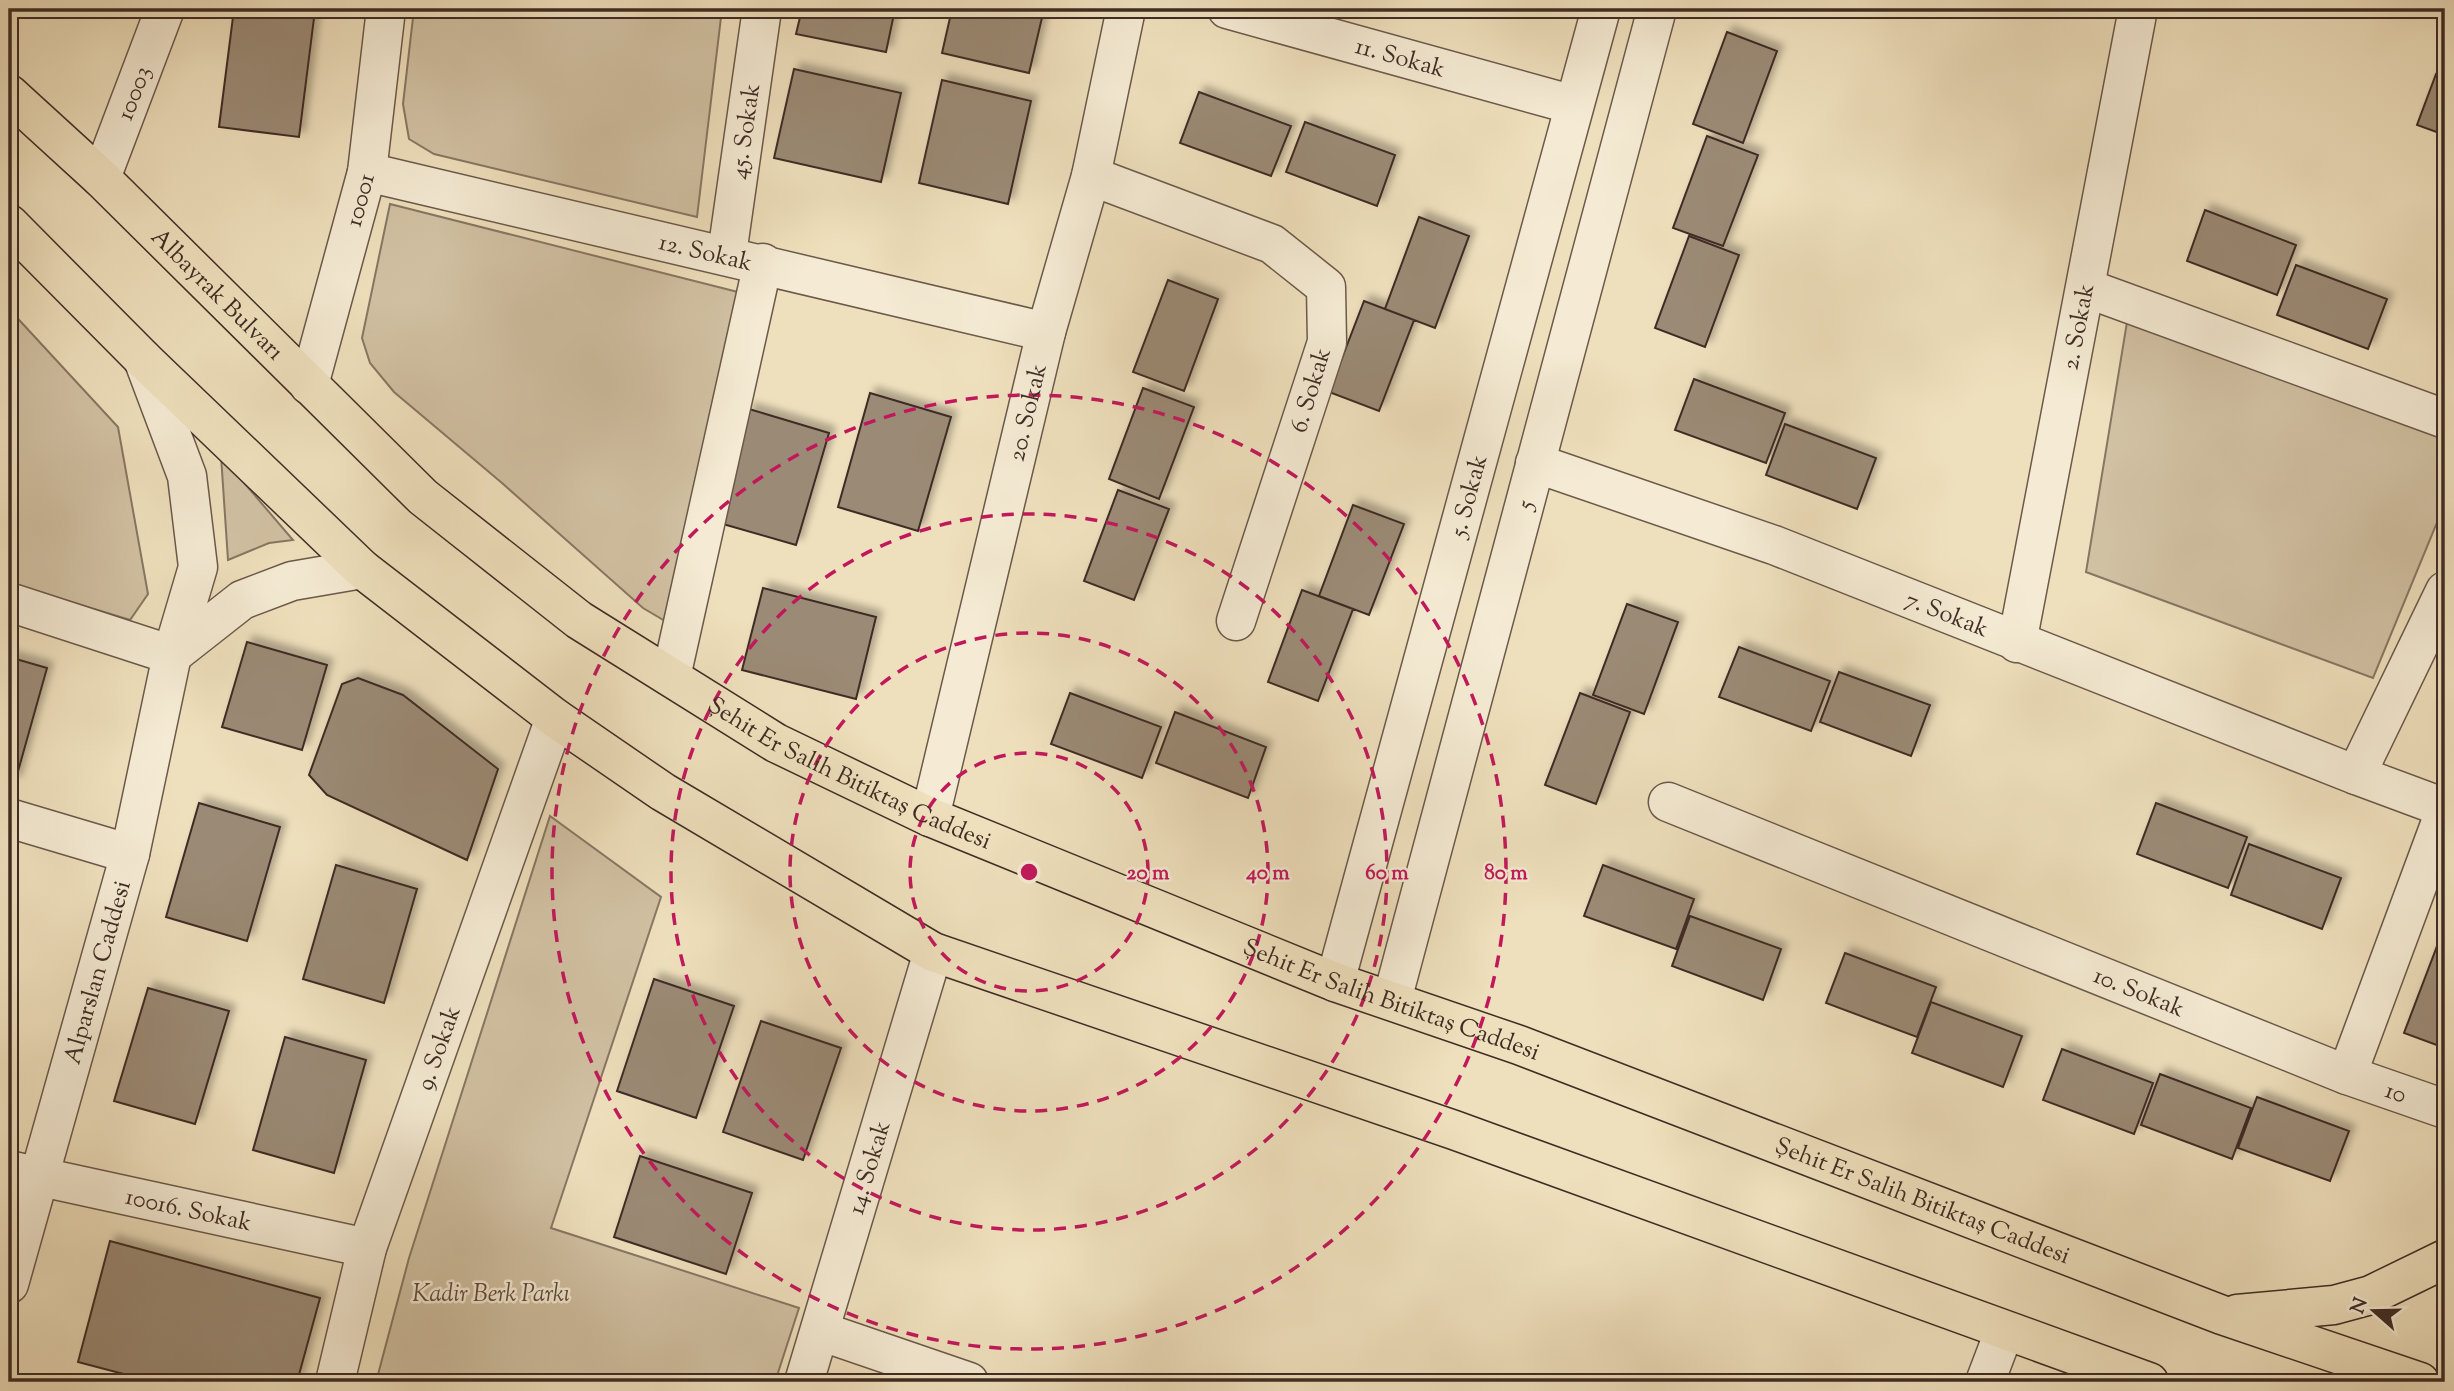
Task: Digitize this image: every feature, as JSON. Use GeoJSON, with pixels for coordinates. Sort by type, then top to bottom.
{"type":"FeatureCollection","features":[{"type":"Feature","properties":{"kind":"main road","name":"Albayrak Bulvarı"},"geometry":{"type":"LineString","coordinates":[[9,94],[101,178],[423,498]]}},
{"type":"Feature","properties":{"kind":"main road"},"geometry":{"type":"LineString","coordinates":[[9,224],[143,359],[362,569],[555,718],[663,792],[933,952],[1454,1130],[2004,1332],[2148,1382]]}},
{"type":"Feature","properties":{"kind":"main road","name":"Şehit Er Salih Bitiktaş Caddesi"},"geometry":{"type":"LineString","coordinates":[[423,498],[579,620],[776,743],[930,817],[1335,982],[1532,1050],[2222,1315],[2420,1382]]}},
{"type":"Feature","properties":{"kind":"main road"},"geometry":{"type":"LineString","coordinates":[[2222,1315],[2334,1305],[2371,1295],[2445,1259]]}},
{"type":"Feature","properties":{"kind":"street","name":"10003"},"geometry":{"type":"LineString","coordinates":[[101,178],[165,9]]}},
{"type":"Feature","properties":{"kind":"street","name":"10001"},"geometry":{"type":"LineString","coordinates":[[309,385],[367,172],[386,9]]}},
{"type":"Feature","properties":{"kind":"street","name":"45. Sokak"},"geometry":{"type":"LineString","coordinates":[[671,677],[745,259],[762,9]]}},
{"type":"Feature","properties":{"kind":"street","name":"20. Sokak"},"geometry":{"type":"LineString","coordinates":[[930,817],[1046,332],[1091,176],[1126,9]]}},
{"type":"Feature","properties":{"kind":"street","name":"11. Sokak"},"geometry":{"type":"LineString","coordinates":[[1227,9],[1574,105]]}},
{"type":"Feature","properties":{"kind":"street","name":"5. Sokak"},"geometry":{"type":"LineString","coordinates":[[1335,982],[1601,9]]}},
{"type":"Feature","properties":{"kind":"street","name":"5"},"geometry":{"type":"LineString","coordinates":[[1392,1000],[1657,9]]}},
{"type":"Feature","properties":{"kind":"street","name":"2. Sokak"},"geometry":{"type":"LineString","coordinates":[[2017,643],[2138,9]]}},
{"type":"Feature","properties":{"kind":"street","name":"12. Sokak"},"geometry":{"type":"LineString","coordinates":[[367,172],[1046,332]]}},
{"type":"Feature","properties":{"kind":"street","name":"6. Sokak"},"geometry":{"type":"LineString","coordinates":[[1091,176],[1272,244],[1326,287],[1327,342],[1236,621]]}},
{"type":"Feature","properties":{"kind":"street"},"geometry":{"type":"LineString","coordinates":[[2086,288],[2445,419]]}},
{"type":"Feature","properties":{"kind":"street","name":"Alparslan Caddesi"},"geometry":{"type":"LineString","coordinates":[[9,1284],[23,1174],[130,854],[172,655],[198,567],[187,476],[143,359]]}},
{"type":"Feature","properties":{"kind":"street","name":"7. Sokak"},"geometry":{"type":"LineString","coordinates":[[1535,463],[1773,545],[2356,775]]}},
{"type":"Feature","properties":{"kind":"street"},"geometry":{"type":"LineString","coordinates":[[9,602],[172,655],[242,600],[292,581],[362,569]]}},
{"type":"Feature","properties":{"kind":"street"},"geometry":{"type":"LineString","coordinates":[[2347,1075],[2445,810],[2356,775],[2445,591]]}},
{"type":"Feature","properties":{"kind":"street","name":"9. Sokak"},"geometry":{"type":"LineString","coordinates":[[335,1382],[367,1248],[555,718]]}},
{"type":"Feature","properties":{"kind":"street","name":"10. Sokak"},"geometry":{"type":"LineString","coordinates":[[1668,802],[2347,1075]]}},
{"type":"Feature","properties":{"kind":"street"},"geometry":{"type":"LineString","coordinates":[[9,818],[130,854]]}},
{"type":"Feature","properties":{"kind":"street","name":"14. Sokak"},"geometry":{"type":"LineString","coordinates":[[804,1382],[933,952]]}},
{"type":"Feature","properties":{"kind":"street","name":"10"},"geometry":{"type":"LineString","coordinates":[[2347,1075],[2445,1108]]}},
{"type":"Feature","properties":{"kind":"street","name":"10016. Sokak"},"geometry":{"type":"LineString","coordinates":[[23,1174],[367,1248]]}},
{"type":"Feature","properties":{"kind":"street"},"geometry":{"type":"LineString","coordinates":[[820,1331],[968,1382]]}},
{"type":"Feature","properties":{"kind":"street"},"geometry":{"type":"LineString","coordinates":[[1985,1382],[2004,1332]]}},
{"type":"Feature","properties":{"kind":"green space"},"geometry":{"type":"Polygon","coordinates":[[[414,9],[722,9],[697,217],[434,154],[409,139],[403,104],[414,9]]]}},
{"type":"Feature","properties":{"kind":"green space"},"geometry":{"type":"Polygon","coordinates":[[[390,204],[738,292],[665,621],[643,608],[394,392],[370,363],[362,338],[390,204]]]}},
{"type":"Feature","properties":{"kind":"green space"},"geometry":{"type":"Polygon","coordinates":[[[9,309],[118,427],[148,594],[130,620],[9,583],[9,309]]]}},
{"type":"Feature","properties":{"kind":"green space"},"geometry":{"type":"Polygon","coordinates":[[[2127,322],[2445,432],[2445,503],[2373,678],[2086,572],[2127,322]]]}},
{"type":"Feature","properties":{"kind":"green space"},"geometry":{"type":"Polygon","coordinates":[[[221,456],[293,540],[269,543],[228,560],[221,456]]]}},
{"type":"Feature","properties":{"kind":"green space","name":"Kadir Berk Parkı"},"geometry":{"type":"Polygon","coordinates":[[[550,816],[661,897],[551,1228],[799,1308],[775,1382],[376,1382],[409,1258],[550,816]]]}},
{"type":"Feature","properties":{"kind":"building"},"geometry":{"type":"Polygon","coordinates":[[[234,9],[315,10],[299,137],[219,127],[234,9]]]}},
{"type":"Feature","properties":{"kind":"building"},"geometry":{"type":"Polygon","coordinates":[[[802,9],[895,9],[886,52],[796,34],[802,9]]]}},
{"type":"Feature","properties":{"kind":"building"},"geometry":{"type":"Polygon","coordinates":[[[952,9],[1044,9],[1029,73],[942,53],[952,9]]]}},
{"type":"Feature","properties":{"kind":"building"},"geometry":{"type":"Polygon","coordinates":[[[1727,32],[1777,51],[1743,143],[1693,124],[1727,32]]]}},
{"type":"Feature","properties":{"kind":"building"},"geometry":{"type":"Polygon","coordinates":[[[794,69],[901,93],[881,182],[774,158],[794,69]]]}},
{"type":"Feature","properties":{"kind":"building"},"geometry":{"type":"Polygon","coordinates":[[[2436,74],[2445,78],[2445,135],[2417,125],[2436,74]]]}},
{"type":"Feature","properties":{"kind":"building"},"geometry":{"type":"Polygon","coordinates":[[[942,80],[1031,101],[1008,204],[919,183],[942,80]]]}},
{"type":"Feature","properties":{"kind":"building"},"geometry":{"type":"Polygon","coordinates":[[[1199,92],[1291,126],[1271,176],[1180,143],[1199,92]]]}},
{"type":"Feature","properties":{"kind":"building"},"geometry":{"type":"Polygon","coordinates":[[[1305,122],[1395,155],[1377,206],[1286,172],[1305,122]]]}},
{"type":"Feature","properties":{"kind":"building"},"geometry":{"type":"Polygon","coordinates":[[[1707,136],[1758,155],[1723,246],[1673,228],[1707,136]]]}},
{"type":"Feature","properties":{"kind":"building"},"geometry":{"type":"Polygon","coordinates":[[[2205,210],[2296,245],[2277,295],[2187,261],[2205,210]]]}},
{"type":"Feature","properties":{"kind":"building"},"geometry":{"type":"Polygon","coordinates":[[[1419,217],[1469,236],[1435,328],[1385,309],[1419,217]]]}},
{"type":"Feature","properties":{"kind":"building"},"geometry":{"type":"Polygon","coordinates":[[[1689,236],[1739,255],[1705,347],[1655,328],[1689,236]]]}},
{"type":"Feature","properties":{"kind":"building"},"geometry":{"type":"Polygon","coordinates":[[[2296,265],[2387,299],[2368,349],[2277,315],[2296,265]]]}},
{"type":"Feature","properties":{"kind":"building"},"geometry":{"type":"Polygon","coordinates":[[[1168,280],[1218,299],[1184,391],[1133,372],[1168,280]]]}},
{"type":"Feature","properties":{"kind":"building"},"geometry":{"type":"Polygon","coordinates":[[[1364,301],[1414,320],[1379,411],[1329,392],[1364,301]]]}},
{"type":"Feature","properties":{"kind":"building"},"geometry":{"type":"Polygon","coordinates":[[[1694,379],[1785,413],[1766,463],[1675,430],[1694,379]]]}},
{"type":"Feature","properties":{"kind":"building"},"geometry":{"type":"Polygon","coordinates":[[[1143,388],[1194,407],[1159,499],[1109,479],[1143,388]]]}},
{"type":"Feature","properties":{"kind":"building"},"geometry":{"type":"Polygon","coordinates":[[[870,393],[951,417],[918,531],[838,507],[870,393]]]}},
{"type":"Feature","properties":{"kind":"building"},"geometry":{"type":"Polygon","coordinates":[[[749,409],[829,433],[796,545],[716,522],[749,409]]]}},
{"type":"Feature","properties":{"kind":"building"},"geometry":{"type":"Polygon","coordinates":[[[1785,424],[1876,458],[1857,509],[1766,475],[1785,424]]]}},
{"type":"Feature","properties":{"kind":"building"},"geometry":{"type":"Polygon","coordinates":[[[1118,490],[1169,509],[1134,600],[1084,581],[1118,490]]]}},
{"type":"Feature","properties":{"kind":"building"},"geometry":{"type":"Polygon","coordinates":[[[1353,505],[1404,524],[1369,615],[1319,596],[1353,505]]]}},
{"type":"Feature","properties":{"kind":"building"},"geometry":{"type":"Polygon","coordinates":[[[763,588],[876,617],[856,699],[742,670],[763,588]]]}},
{"type":"Feature","properties":{"kind":"building"},"geometry":{"type":"Polygon","coordinates":[[[1302,590],[1353,609],[1318,701],[1268,682],[1302,590]]]}},
{"type":"Feature","properties":{"kind":"building"},"geometry":{"type":"Polygon","coordinates":[[[1627,604],[1678,622],[1644,714],[1593,695],[1627,604]]]}},
{"type":"Feature","properties":{"kind":"building"},"geometry":{"type":"Polygon","coordinates":[[[247,642],[327,665],[302,750],[222,727],[247,642]]]}},
{"type":"Feature","properties":{"kind":"building"},"geometry":{"type":"Polygon","coordinates":[[[1739,647],[1830,681],[1811,731],[1719,697],[1739,647]]]}},
{"type":"Feature","properties":{"kind":"building"},"geometry":{"type":"Polygon","coordinates":[[[9,657],[47,668],[15,782],[9,780],[9,657]]]}},
{"type":"Feature","properties":{"kind":"building"},"geometry":{"type":"Polygon","coordinates":[[[1839,672],[1930,705],[1911,756],[1820,722],[1839,672]]]}},
{"type":"Feature","properties":{"kind":"building"},"geometry":{"type":"Polygon","coordinates":[[[358,678],[403,695],[498,769],[467,860],[327,795],[309,775],[342,684],[358,678]]]}},
{"type":"Feature","properties":{"kind":"building"},"geometry":{"type":"Polygon","coordinates":[[[1070,693],[1161,727],[1142,778],[1051,744],[1070,693]]]}},
{"type":"Feature","properties":{"kind":"building"},"geometry":{"type":"Polygon","coordinates":[[[1580,693],[1630,712],[1596,804],[1545,785],[1580,693]]]}},
{"type":"Feature","properties":{"kind":"building"},"geometry":{"type":"Polygon","coordinates":[[[1175,712],[1266,747],[1248,798],[1156,763],[1175,712]]]}},
{"type":"Feature","properties":{"kind":"building"},"geometry":{"type":"Polygon","coordinates":[[[199,803],[280,827],[247,941],[166,917],[199,803]]]}},
{"type":"Feature","properties":{"kind":"building"},"geometry":{"type":"Polygon","coordinates":[[[2156,803],[2247,837],[2228,888],[2137,854],[2156,803]]]}},
{"type":"Feature","properties":{"kind":"building"},"geometry":{"type":"Polygon","coordinates":[[[2249,844],[2341,878],[2322,929],[2231,895],[2249,844]]]}},
{"type":"Feature","properties":{"kind":"building"},"geometry":{"type":"Polygon","coordinates":[[[336,865],[417,889],[384,1003],[303,979],[336,865]]]}},
{"type":"Feature","properties":{"kind":"building"},"geometry":{"type":"Polygon","coordinates":[[[1603,865],[1694,899],[1676,949],[1584,916],[1603,865]]]}},
{"type":"Feature","properties":{"kind":"building"},"geometry":{"type":"Polygon","coordinates":[[[1690,916],[1781,949],[1763,1000],[1672,966],[1690,916]]]}},
{"type":"Feature","properties":{"kind":"building"},"geometry":{"type":"Polygon","coordinates":[[[2439,941],[2445,944],[2445,1048],[2404,1033],[2439,941]]]}},
{"type":"Feature","properties":{"kind":"building"},"geometry":{"type":"Polygon","coordinates":[[[1845,953],[1936,987],[1917,1037],[1826,1003],[1845,953]]]}},
{"type":"Feature","properties":{"kind":"building"},"geometry":{"type":"Polygon","coordinates":[[[654,979],[734,1006],[696,1118],[617,1091],[654,979]]]}},
{"type":"Feature","properties":{"kind":"building"},"geometry":{"type":"Polygon","coordinates":[[[148,988],[229,1011],[195,1124],[114,1101],[148,988]]]}},
{"type":"Feature","properties":{"kind":"building"},"geometry":{"type":"Polygon","coordinates":[[[1931,1002],[2022,1036],[2003,1087],[1912,1053],[1931,1002]]]}},
{"type":"Feature","properties":{"kind":"building"},"geometry":{"type":"Polygon","coordinates":[[[761,1021],[841,1048],[803,1160],[723,1132],[761,1021]]]}},
{"type":"Feature","properties":{"kind":"building"},"geometry":{"type":"Polygon","coordinates":[[[285,1037],[366,1060],[334,1173],[253,1150],[285,1037]]]}},
{"type":"Feature","properties":{"kind":"building"},"geometry":{"type":"Polygon","coordinates":[[[2062,1049],[2153,1083],[2134,1134],[2043,1100],[2062,1049]]]}},
{"type":"Feature","properties":{"kind":"building"},"geometry":{"type":"Polygon","coordinates":[[[2160,1074],[2251,1108],[2232,1159],[2141,1125],[2160,1074]]]}},
{"type":"Feature","properties":{"kind":"building"},"geometry":{"type":"Polygon","coordinates":[[[2257,1097],[2349,1131],[2330,1181],[2238,1148],[2257,1097]]]}},
{"type":"Feature","properties":{"kind":"building"},"geometry":{"type":"Polygon","coordinates":[[[640,1156],[752,1193],[726,1274],[614,1237],[640,1156]]]}},
{"type":"Feature","properties":{"kind":"building"},"geometry":{"type":"Polygon","coordinates":[[[110,1241],[320,1298],[297,1382],[154,1382],[78,1362],[110,1241]]]}}]}
